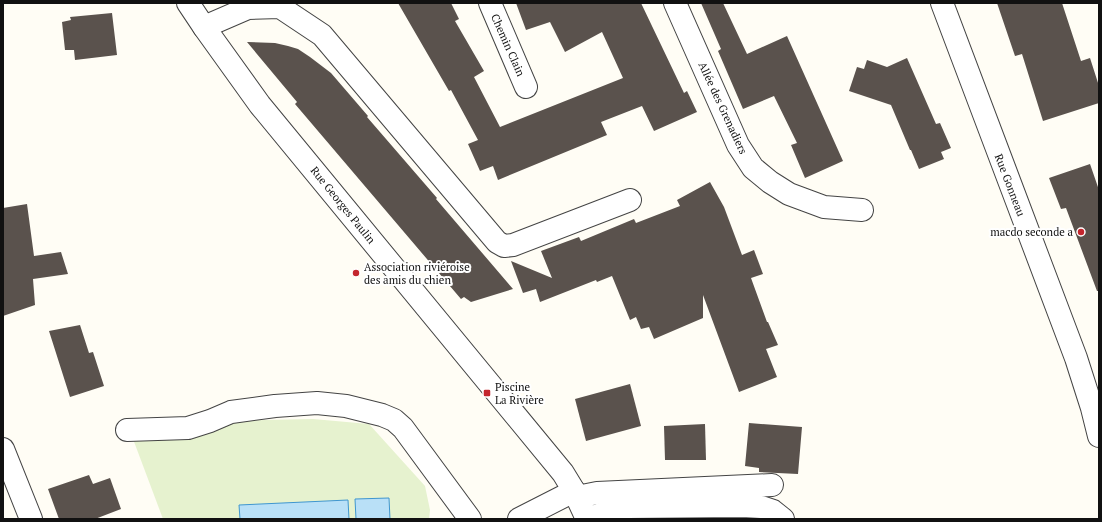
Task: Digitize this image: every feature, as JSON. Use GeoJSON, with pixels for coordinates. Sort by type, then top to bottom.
{"type":"FeatureCollection","features":[{"type":"Feature","properties":{"kind":"street","name":"Rue Georges Paulin"},"geometry":{"type":"LineString","coordinates":[[188,3],[260,105],[563,473],[576,494],[587,519]]}},
{"type":"Feature","properties":{"kind":"street","name":"Chemin Clain"},"geometry":{"type":"LineString","coordinates":[[490,3],[526,87]]}},
{"type":"Feature","properties":{"kind":"street","name":"Allée des Grenadiers"},"geometry":{"type":"LineString","coordinates":[[675,3],[738,145],[753,168],[770,182],[789,194],[824,207],[862,210]]}},
{"type":"Feature","properties":{"kind":"street","name":"Rue Gonneau"},"geometry":{"type":"LineString","coordinates":[[942,3],[1076,358],[1092,408],[1099,436]]}},
{"type":"Feature","properties":{"kind":"street"},"geometry":{"type":"LineString","coordinates":[[204,27],[248,8],[280,6],[322,35],[497,242],[504,246],[513,245],[630,200]]}},
{"type":"Feature","properties":{"kind":"street"},"geometry":{"type":"LineString","coordinates":[[127,430],[188,428],[231,412],[275,406],[317,403],[346,406],[394,420],[403,428],[470,519]]}},
{"type":"Feature","properties":{"kind":"street"},"geometry":{"type":"LineString","coordinates":[[3,449],[31,519]]}},
{"type":"Feature","properties":{"kind":"street"},"geometry":{"type":"LineString","coordinates":[[519,519],[576,494],[772,485]]}},
{"type":"Feature","properties":{"kind":"street"},"geometry":{"type":"LineString","coordinates":[[587,519],[612,510],[628,507],[742,506],[761,507],[773,511],[783,519]]}},
{"type":"Feature","properties":{"kind":"green space"},"geometry":{"type":"Polygon","coordinates":[[[313,419],[369,424],[425,486],[430,510],[429,519],[163,519],[133,439],[222,421],[313,419]]]}},
{"type":"Feature","properties":{"kind":"water"},"geometry":{"type":"Polygon","coordinates":[[[389,498],[390,519],[356,519],[355,499],[389,498]]]}},
{"type":"Feature","properties":{"kind":"water"},"geometry":{"type":"Polygon","coordinates":[[[348,500],[349,519],[240,519],[239,505],[348,500]]]}},
{"type":"Feature","properties":{"kind":"building"},"geometry":{"type":"Polygon","coordinates":[[[398,3],[451,3],[459,19],[455,21],[484,71],[474,77],[500,127],[623,78],[602,32],[565,52],[550,22],[526,30],[516,3],[641,3],[684,93],[687,91],[697,112],[654,131],[642,106],[601,122],[607,135],[498,180],[493,166],[480,171],[468,144],[478,140],[451,90],[449,91],[398,3]]]}},
{"type":"Feature","properties":{"kind":"building"},"geometry":{"type":"Polygon","coordinates":[[[701,3],[723,3],[747,54],[787,36],[843,161],[805,178],[791,145],[797,143],[774,96],[743,109],[718,51],[721,49],[701,3]]]}},
{"type":"Feature","properties":{"kind":"building"},"geometry":{"type":"Polygon","coordinates":[[[997,3],[1062,3],[1081,61],[1090,58],[1099,86],[1099,103],[1043,121],[1022,54],[1015,56],[997,3]]]}},
{"type":"Feature","properties":{"kind":"building"},"geometry":{"type":"Polygon","coordinates":[[[112,13],[117,55],[75,60],[74,50],[65,50],[62,22],[71,20],[70,17],[112,13]]]}},
{"type":"Feature","properties":{"kind":"building"},"geometry":{"type":"Polygon","coordinates":[[[247,42],[275,43],[298,49],[331,73],[513,289],[471,302],[464,297],[461,299],[295,104],[297,102],[247,42]]]}},
{"type":"Feature","properties":{"kind":"building"},"geometry":{"type":"Polygon","coordinates":[[[907,58],[936,124],[940,123],[951,148],[941,152],[944,159],[919,169],[891,105],[849,91],[857,67],[864,69],[867,60],[887,67],[907,58]]]}},
{"type":"Feature","properties":{"kind":"building"},"geometry":{"type":"Polygon","coordinates":[[[1090,164],[1099,190],[1099,291],[1097,291],[1066,208],[1061,209],[1049,178],[1090,164]]]}},
{"type":"Feature","properties":{"kind":"building"},"geometry":{"type":"Polygon","coordinates":[[[710,182],[724,207],[742,255],[754,250],[763,274],[751,278],[767,322],[778,345],[766,349],[777,377],[739,392],[703,295],[703,318],[654,339],[649,327],[641,329],[636,317],[630,320],[612,276],[597,282],[596,280],[540,302],[536,289],[523,293],[511,261],[552,278],[541,251],[579,237],[581,241],[634,219],[636,223],[680,206],[677,200],[710,182]]]}},
{"type":"Feature","properties":{"kind":"building"},"geometry":{"type":"Polygon","coordinates":[[[27,204],[34,256],[61,252],[68,274],[33,279],[35,305],[3,316],[3,208],[27,204]]]}},
{"type":"Feature","properties":{"kind":"building"},"geometry":{"type":"Polygon","coordinates":[[[80,325],[89,353],[93,352],[104,386],[70,397],[49,331],[80,325]]]}},
{"type":"Feature","properties":{"kind":"building"},"geometry":{"type":"Polygon","coordinates":[[[630,384],[641,426],[586,441],[575,399],[630,384]]]}},
{"type":"Feature","properties":{"kind":"building"},"geometry":{"type":"Polygon","coordinates":[[[749,423],[802,427],[798,474],[759,472],[759,468],[745,466],[749,423]]]}},
{"type":"Feature","properties":{"kind":"building"},"geometry":{"type":"Polygon","coordinates":[[[705,424],[706,460],[665,460],[664,426],[705,424]]]}},
{"type":"Feature","properties":{"kind":"building"},"geometry":{"type":"Polygon","coordinates":[[[89,475],[93,484],[110,478],[121,509],[95,519],[59,519],[48,489],[89,475]]]}},
{"type":"Feature","properties":{"kind":"place","name":"macdo seconde a"},"geometry":{"type":"Point","coordinates":[1081,232]}},
{"type":"Feature","properties":{"kind":"place","name":"Association riviéroise des amis du chien"},"geometry":{"type":"Point","coordinates":[356,273]}},
{"type":"Feature","properties":{"kind":"place","name":"Piscine La Rivière"},"geometry":{"type":"Point","coordinates":[487,393]}}]}
